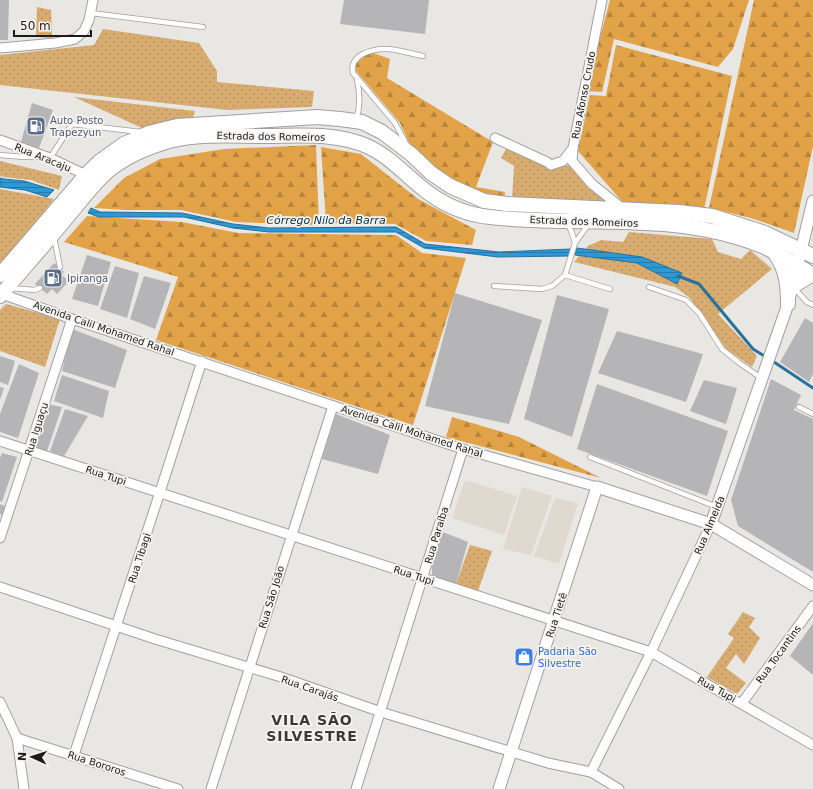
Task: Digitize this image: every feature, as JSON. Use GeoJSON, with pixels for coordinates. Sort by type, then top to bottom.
{"type":"FeatureCollection","features":[{"type":"Feature","properties":{"kind":"main road","name":"Estrada dos Romeiros"},"geometry":{"type":"LineString","coordinates":[[0,275],[86,175],[99,162],[124,144],[149,133],[177,126],[317,117],[362,122],[382,132],[450,186],[484,201],[508,204],[685,212],[712,216],[742,224],[807,253]]}},
{"type":"Feature","properties":{"kind":"main road"},"geometry":{"type":"LineString","coordinates":[[367,146],[382,132]]}},
{"type":"Feature","properties":{"kind":"main road","name":"Estrada dos Romeiros"},"geometry":{"type":"LineString","coordinates":[[3,292],[108,171],[131,156],[150,147],[172,140],[209,136],[318,136],[340,138],[367,146],[380,154],[431,195],[470,214],[488,217],[566,221],[677,224],[738,237],[759,244],[813,274]]}},
{"type":"Feature","properties":{"kind":"main road"},"geometry":{"type":"LineString","coordinates":[[774,252],[784,270],[788,288],[788,304]]}},
{"type":"Feature","properties":{"kind":"main road"},"geometry":{"type":"LineString","coordinates":[[793,286],[813,274]]}},
{"type":"Feature","properties":{"kind":"street"},"geometry":{"type":"LineString","coordinates":[[0,48],[55,43],[75,39],[84,31],[91,13],[93,0]]}},
{"type":"Feature","properties":{"kind":"street","name":"Rua Afonso Crudo"},"geometry":{"type":"LineString","coordinates":[[495,138],[551,165],[563,161],[573,148],[602,0]]}},
{"type":"Feature","properties":{"kind":"street","name":"Rua Aracaju"},"geometry":{"type":"LineString","coordinates":[[0,140],[50,158],[86,175]]}},
{"type":"Feature","properties":{"kind":"street"},"geometry":{"type":"LineString","coordinates":[[573,148],[572,161],[592,184],[624,210]]}},
{"type":"Feature","properties":{"kind":"street","name":"Rua Almeida"},"geometry":{"type":"LineString","coordinates":[[591,772],[651,652],[718,508],[788,304],[798,266],[807,253],[813,201]]}},
{"type":"Feature","properties":{"kind":"street","name":"Avenida Calil Mohamed Rahal"},"geometry":{"type":"LineString","coordinates":[[3,292],[72,319],[463,449],[597,487],[711,524],[813,585]]}},
{"type":"Feature","properties":{"kind":"street","name":"Rua Iguaçu"},"geometry":{"type":"LineString","coordinates":[[0,538],[72,319]]}},
{"type":"Feature","properties":{"kind":"street","name":"Rua Tibagi"},"geometry":{"type":"LineString","coordinates":[[74,755],[202,361]]}},
{"type":"Feature","properties":{"kind":"street","name":"Rua São João"},"geometry":{"type":"LineString","coordinates":[[211,789],[333,406]]}},
{"type":"Feature","properties":{"kind":"street","name":"Rua Tupi"},"geometry":{"type":"LineString","coordinates":[[0,441],[651,652],[813,745]]}},
{"type":"Feature","properties":{"kind":"street","name":"Rua Paraíba"},"geometry":{"type":"LineString","coordinates":[[356,789],[463,449]]}},
{"type":"Feature","properties":{"kind":"street","name":"Rua Tietê"},"geometry":{"type":"LineString","coordinates":[[499,789],[597,487]]}},
{"type":"Feature","properties":{"kind":"street","name":"Rua Carajás"},"geometry":{"type":"LineString","coordinates":[[0,587],[155,639],[249,667],[381,712],[548,763],[591,772],[619,789]]}},
{"type":"Feature","properties":{"kind":"street","name":"Rua Tocantins"},"geometry":{"type":"LineString","coordinates":[[742,703],[813,606]]}},
{"type":"Feature","properties":{"kind":"street"},"geometry":{"type":"LineString","coordinates":[[0,702],[17,738],[24,789]]}},
{"type":"Feature","properties":{"kind":"street","name":"Rua Bororos"},"geometry":{"type":"LineString","coordinates":[[17,738],[178,789]]}},
{"type":"Feature","properties":{"kind":"lane"},"geometry":{"type":"LineString","coordinates":[[91,13],[203,27]]}},
{"type":"Feature","properties":{"kind":"lane"},"geometry":{"type":"LineString","coordinates":[[411,154],[396,123],[353,72],[353,64],[357,57],[368,51],[386,49],[422,56]]}},
{"type":"Feature","properties":{"kind":"lane"},"geometry":{"type":"LineString","coordinates":[[356,121],[360,103],[357,77]]}},
{"type":"Feature","properties":{"kind":"lane"},"geometry":{"type":"LineString","coordinates":[[0,155],[50,158],[72,124],[149,133]]}},
{"type":"Feature","properties":{"kind":"lane"},"geometry":{"type":"LineString","coordinates":[[566,221],[572,233],[575,245]]}},
{"type":"Feature","properties":{"kind":"lane"},"geometry":{"type":"LineString","coordinates":[[494,286],[542,289],[552,286],[565,275],[575,245],[591,221]]}},
{"type":"Feature","properties":{"kind":"lane"},"geometry":{"type":"LineString","coordinates":[[54,233],[60,267]]}},
{"type":"Feature","properties":{"kind":"lane"},"geometry":{"type":"LineString","coordinates":[[565,275],[610,289]]}},
{"type":"Feature","properties":{"kind":"lane"},"geometry":{"type":"LineString","coordinates":[[793,286],[807,302],[813,305]]}},
{"type":"Feature","properties":{"kind":"lane"},"geometry":{"type":"LineString","coordinates":[[649,287],[686,300],[699,313],[722,349],[762,378]]}},
{"type":"Feature","properties":{"kind":"lane"},"geometry":{"type":"LineString","coordinates":[[3,292],[34,290],[40,288]]}},
{"type":"Feature","properties":{"kind":"lane"},"geometry":{"type":"LineString","coordinates":[[799,407],[813,414]]}},
{"type":"Feature","properties":{"kind":"lane"},"geometry":{"type":"LineString","coordinates":[[590,457],[718,508]]}},
{"type":"Feature","properties":{"kind":"shaded area"},"geometry":{"type":"Polygon","coordinates":[[[37,7],[51,10],[52,38],[36,37],[37,7]]]}},
{"type":"Feature","properties":{"kind":"shaded area"},"geometry":{"type":"Polygon","coordinates":[[[103,29],[199,43],[217,71],[217,82],[314,91],[312,107],[227,110],[0,85],[0,55],[94,45],[103,29]]]}},
{"type":"Feature","properties":{"kind":"shaded area"},"geometry":{"type":"Polygon","coordinates":[[[74,97],[195,111],[192,121],[142,128],[74,97]]]}},
{"type":"Feature","properties":{"kind":"shaded area"},"geometry":{"type":"Polygon","coordinates":[[[507,147],[544,165],[548,169],[569,165],[588,188],[611,205],[512,199],[514,166],[501,158],[507,147]]]}},
{"type":"Feature","properties":{"kind":"shaded area"},"geometry":{"type":"Polygon","coordinates":[[[0,161],[62,176],[59,190],[31,180],[0,176],[0,161]]]}},
{"type":"Feature","properties":{"kind":"shaded area"},"geometry":{"type":"Polygon","coordinates":[[[0,189],[54,199],[0,265],[0,189]]]}},
{"type":"Feature","properties":{"kind":"shaded area"},"geometry":{"type":"Polygon","coordinates":[[[629,232],[712,239],[718,252],[741,259],[750,250],[772,269],[718,314],[757,356],[752,367],[726,349],[690,298],[675,287],[574,262],[588,246],[601,240],[623,242],[629,232]]]}},
{"type":"Feature","properties":{"kind":"shaded area"},"geometry":{"type":"Polygon","coordinates":[[[6,304],[60,319],[45,367],[0,351],[0,310],[6,304]]]}},
{"type":"Feature","properties":{"kind":"shaded area"},"geometry":{"type":"Polygon","coordinates":[[[465,480],[517,496],[504,535],[452,518],[465,480]]]}},
{"type":"Feature","properties":{"kind":"shaded area"},"geometry":{"type":"Polygon","coordinates":[[[522,487],[552,496],[531,555],[503,549],[522,487]]]}},
{"type":"Feature","properties":{"kind":"shaded area"},"geometry":{"type":"Polygon","coordinates":[[[555,498],[578,503],[559,564],[534,556],[555,498]]]}},
{"type":"Feature","properties":{"kind":"shaded area"},"geometry":{"type":"Polygon","coordinates":[[[470,545],[492,551],[478,591],[456,584],[470,545]]]}},
{"type":"Feature","properties":{"kind":"shaded area"},"geometry":{"type":"Polygon","coordinates":[[[743,612],[755,618],[749,627],[760,638],[744,664],[736,654],[726,668],[746,683],[737,694],[707,677],[734,638],[728,634],[743,612]]]}},
{"type":"Feature","properties":{"kind":"green space"},"geometry":{"type":"Polygon","coordinates":[[[610,0],[749,0],[733,49],[718,67],[614,39],[602,92],[586,91],[610,0]]]}},
{"type":"Feature","properties":{"kind":"green space"},"geometry":{"type":"Polygon","coordinates":[[[754,0],[813,0],[813,146],[794,233],[751,218],[709,208],[754,0]]]}},
{"type":"Feature","properties":{"kind":"green space"},"geometry":{"type":"Polygon","coordinates":[[[616,45],[732,76],[704,210],[626,206],[578,151],[590,95],[606,96],[616,45]]]}},
{"type":"Feature","properties":{"kind":"green space"},"geometry":{"type":"Polygon","coordinates":[[[368,51],[390,59],[387,78],[493,142],[476,187],[505,192],[504,201],[454,185],[413,151],[400,123],[356,71],[356,64],[368,51]]]}},
{"type":"Feature","properties":{"kind":"green space"},"geometry":{"type":"Polygon","coordinates":[[[316,145],[319,225],[236,222],[181,210],[126,210],[94,208],[124,178],[160,159],[224,149],[316,145]]]}},
{"type":"Feature","properties":{"kind":"green space"},"geometry":{"type":"Polygon","coordinates":[[[321,147],[361,154],[418,199],[476,230],[472,245],[426,241],[395,224],[326,223],[321,147]]]}},
{"type":"Feature","properties":{"kind":"green space"},"geometry":{"type":"Polygon","coordinates":[[[87,216],[182,222],[238,233],[396,235],[422,253],[466,258],[413,425],[156,340],[178,277],[64,242],[87,216]]]}},
{"type":"Feature","properties":{"kind":"green space"},"geometry":{"type":"Polygon","coordinates":[[[452,417],[519,437],[601,478],[446,437],[452,417]]]}},
{"type":"Feature","properties":{"kind":"water"},"geometry":{"type":"Polygon","coordinates":[[[0,178],[24,181],[54,190],[47,197],[25,190],[0,187],[0,178]]]}},
{"type":"Feature","properties":{"kind":"water"},"geometry":{"type":"Polygon","coordinates":[[[91,208],[100,212],[182,213],[233,224],[269,228],[396,227],[425,244],[499,252],[571,249],[570,256],[498,257],[424,248],[396,232],[269,232],[233,228],[184,217],[99,217],[88,213],[91,208]]]}},
{"type":"Feature","properties":{"kind":"water"},"geometry":{"type":"Polygon","coordinates":[[[577,248],[642,257],[682,273],[677,284],[637,263],[575,255],[577,248]]]}},
{"type":"Feature","properties":{"kind":"building"},"geometry":{"type":"Polygon","coordinates":[[[0,0],[9,0],[8,40],[0,40],[0,0]]]}},
{"type":"Feature","properties":{"kind":"building"},"geometry":{"type":"Polygon","coordinates":[[[344,0],[429,0],[425,34],[340,24],[344,0]]]}},
{"type":"Feature","properties":{"kind":"building","name":"Auto Posto Trapezyun"},"geometry":{"type":"Polygon","coordinates":[[[32,103],[53,110],[39,148],[21,142],[32,103]]]}},
{"type":"Feature","properties":{"kind":"building"},"geometry":{"type":"Polygon","coordinates":[[[87,255],[111,262],[98,306],[72,299],[87,255]]]}},
{"type":"Feature","properties":{"kind":"building","name":"Ipiranga"},"geometry":{"type":"Polygon","coordinates":[[[54,263],[60,267],[64,272],[62,275],[69,281],[57,294],[52,289],[47,294],[35,284],[54,263]]]}},
{"type":"Feature","properties":{"kind":"building"},"geometry":{"type":"Polygon","coordinates":[[[115,266],[139,273],[127,318],[100,309],[115,266]]]}},
{"type":"Feature","properties":{"kind":"building"},"geometry":{"type":"Polygon","coordinates":[[[144,276],[171,283],[155,329],[130,319],[144,276]]]}},
{"type":"Feature","properties":{"kind":"building"},"geometry":{"type":"Polygon","coordinates":[[[455,293],[542,320],[509,424],[425,406],[455,293]]]}},
{"type":"Feature","properties":{"kind":"building"},"geometry":{"type":"Polygon","coordinates":[[[557,295],[609,309],[572,437],[524,419],[557,295]]]}},
{"type":"Feature","properties":{"kind":"building"},"geometry":{"type":"Polygon","coordinates":[[[805,318],[813,323],[813,374],[809,382],[780,362],[805,318]]]}},
{"type":"Feature","properties":{"kind":"building"},"geometry":{"type":"Polygon","coordinates":[[[72,329],[127,350],[115,388],[62,371],[72,329]]]}},
{"type":"Feature","properties":{"kind":"building"},"geometry":{"type":"Polygon","coordinates":[[[617,331],[703,354],[686,402],[598,373],[617,331]]]}},
{"type":"Feature","properties":{"kind":"building"},"geometry":{"type":"Polygon","coordinates":[[[0,356],[15,361],[8,385],[0,382],[0,356]]]}},
{"type":"Feature","properties":{"kind":"building"},"geometry":{"type":"Polygon","coordinates":[[[19,364],[39,373],[18,438],[0,432],[0,414],[19,364]]]}},
{"type":"Feature","properties":{"kind":"building"},"geometry":{"type":"Polygon","coordinates":[[[62,375],[109,391],[103,418],[54,401],[62,375]]]}},
{"type":"Feature","properties":{"kind":"building"},"geometry":{"type":"Polygon","coordinates":[[[771,379],[801,395],[794,410],[813,419],[813,572],[738,526],[731,500],[771,379]]]}},
{"type":"Feature","properties":{"kind":"building"},"geometry":{"type":"Polygon","coordinates":[[[704,380],[737,388],[726,424],[690,411],[704,380]]]}},
{"type":"Feature","properties":{"kind":"building"},"geometry":{"type":"Polygon","coordinates":[[[597,384],[728,431],[707,496],[577,449],[597,384]]]}},
{"type":"Feature","properties":{"kind":"building"},"geometry":{"type":"Polygon","coordinates":[[[0,387],[4,388],[0,400],[0,387]]]}},
{"type":"Feature","properties":{"kind":"building"},"geometry":{"type":"Polygon","coordinates":[[[48,404],[62,407],[47,451],[34,447],[48,404]]]}},
{"type":"Feature","properties":{"kind":"building"},"geometry":{"type":"Polygon","coordinates":[[[65,409],[88,416],[64,456],[50,451],[65,409]]]}},
{"type":"Feature","properties":{"kind":"building"},"geometry":{"type":"Polygon","coordinates":[[[336,414],[390,435],[378,474],[322,459],[336,414]]]}},
{"type":"Feature","properties":{"kind":"building"},"geometry":{"type":"Polygon","coordinates":[[[2,453],[17,457],[2,502],[0,501],[0,458],[2,453]]]}},
{"type":"Feature","properties":{"kind":"building"},"geometry":{"type":"Polygon","coordinates":[[[0,504],[5,506],[3,515],[0,514],[0,504]]]}},
{"type":"Feature","properties":{"kind":"building"},"geometry":{"type":"Polygon","coordinates":[[[443,532],[468,542],[456,584],[432,576],[432,564],[443,532]]]}},
{"type":"Feature","properties":{"kind":"building"},"geometry":{"type":"Polygon","coordinates":[[[813,623],[813,675],[790,656],[813,623]]]}},
{"type":"Feature","properties":{"kind":"building","name":"Padaria São Silvestre"},"geometry":{"type":"Polygon","coordinates":[[[521,649],[532,651],[528,667],[515,662],[521,649]]]}},
{"type":"Feature","properties":{"kind":"waterway","name":"Córrego Nilo da Barra"},"geometry":{"type":"LineString","coordinates":[[678,276],[699,284],[753,349],[766,357]]}},
{"type":"Feature","properties":{"kind":"waterway","name":"Córrego Nilo da Barra"},"geometry":{"type":"LineString","coordinates":[[771,360],[813,388]]}},
{"type":"Feature","properties":{"kind":"place","name":"Auto Posto Trapezyun"},"geometry":{"type":"Point","coordinates":[36,126]}},
{"type":"Feature","properties":{"kind":"place","name":"Ipiranga"},"geometry":{"type":"Point","coordinates":[53,278]}},
{"type":"Feature","properties":{"kind":"place","name":"Padaria São Silvestre"},"geometry":{"type":"Point","coordinates":[524,657]}},
{"type":"Feature","properties":{"kind":"district","name":"VILA SÃO SILVESTRE"},"geometry":{"type":"Point","coordinates":[312,728]}}]}
